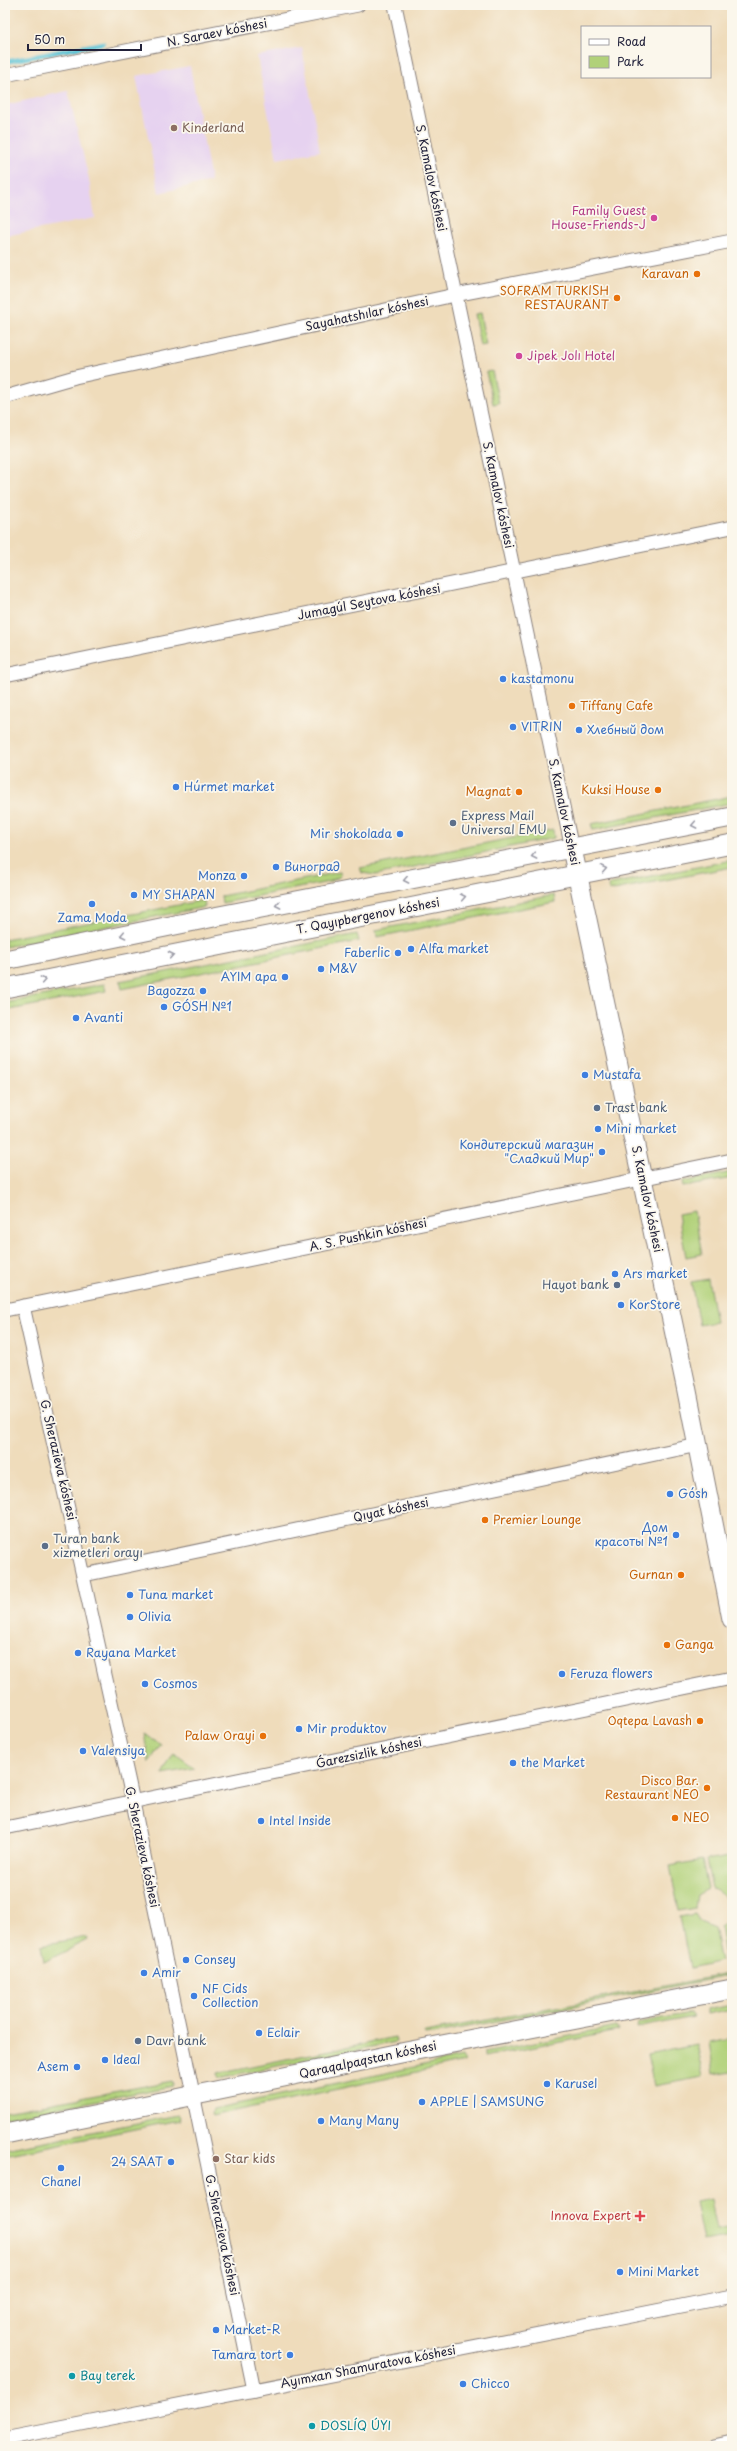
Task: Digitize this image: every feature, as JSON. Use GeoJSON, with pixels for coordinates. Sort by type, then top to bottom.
{"type":"FeatureCollection","features":[{"type":"Feature","properties":{"kind":"street","name":"N. Saraev kóshesi"},"geometry":{"type":"LineString","coordinates":[[5,75],[358,5]]}},
{"type":"Feature","properties":{"kind":"street","name":"S. Kamalov kóshesi"},"geometry":{"type":"LineString","coordinates":[[395,5],[572,849],[643,1178],[732,1619]]}},
{"type":"Feature","properties":{"kind":"street","name":"Sayahatshılar kóshesi"},"geometry":{"type":"LineString","coordinates":[[5,397],[75,377],[455,295],[732,241]]}},
{"type":"Feature","properties":{"kind":"street","name":"Jumagúl Seytova kóshesi"},"geometry":{"type":"LineString","coordinates":[[5,675],[732,528]]}},
{"type":"Feature","properties":{"kind":"street"},"geometry":{"type":"LineString","coordinates":[[5,960],[214,917],[732,817]]}},
{"type":"Feature","properties":{"kind":"street","name":"T. Qayıpbergenov kóshesi"},"geometry":{"type":"LineString","coordinates":[[5,988],[732,844]]}},
{"type":"Feature","properties":{"kind":"street","name":"A. S. Pushkin kóshesi"},"geometry":{"type":"LineString","coordinates":[[5,1310],[732,1160]]}},
{"type":"Feature","properties":{"kind":"street","name":"G. Sherazieva kóshesi"},"geometry":{"type":"LineString","coordinates":[[23,1306],[84,1575],[133,1802],[254,2390]]}},
{"type":"Feature","properties":{"kind":"street","name":"Qıyat kóshesi"},"geometry":{"type":"LineString","coordinates":[[84,1575],[698,1445]]}},
{"type":"Feature","properties":{"kind":"street","name":"Ǵarezsizlik kóshesi"},"geometry":{"type":"LineString","coordinates":[[5,1828],[732,1678]]}},
{"type":"Feature","properties":{"kind":"street","name":"Qaraqalpaqstan kóshesi"},"geometry":{"type":"LineString","coordinates":[[5,2134],[732,1989]]}},
{"type":"Feature","properties":{"kind":"street","name":"Ayımxan Shamuratova kóshesi"},"geometry":{"type":"LineString","coordinates":[[5,2439],[732,2296]]}},
{"type":"Feature","properties":{"kind":"street"},"geometry":{"type":"LineString","coordinates":[[714,2446],[732,2442]]}},
{"type":"Feature","properties":{"kind":"shaded area"},"geometry":{"type":"Polygon","coordinates":[[[302,48],[320,151],[277,159],[257,56],[302,48]]]}},
{"type":"Feature","properties":{"kind":"shaded area","name":"Kinderland"},"geometry":{"type":"Polygon","coordinates":[[[190,66],[211,181],[159,193],[136,76],[190,66]]]}},
{"type":"Feature","properties":{"kind":"shaded area"},"geometry":{"type":"Polygon","coordinates":[[[68,91],[89,179],[95,218],[5,236],[5,105],[68,91]]]}},
{"type":"Feature","properties":{"kind":"green space"},"geometry":{"type":"Polygon","coordinates":[[[480,313],[486,345],[480,346],[474,314],[480,313]]]}},
{"type":"Feature","properties":{"kind":"green space"},"geometry":{"type":"Polygon","coordinates":[[[492,371],[499,403],[493,404],[486,372],[492,371]]]}},
{"type":"Feature","properties":{"kind":"green space"},"geometry":{"type":"Polygon","coordinates":[[[732,796],[732,803],[593,830],[591,824],[732,796]]]}},
{"type":"Feature","properties":{"kind":"green space"},"geometry":{"type":"Polygon","coordinates":[[[553,830],[554,838],[375,875],[362,873],[360,868],[553,830]]]}},
{"type":"Feature","properties":{"kind":"green space"},"geometry":{"type":"Polygon","coordinates":[[[732,860],[732,867],[609,891],[608,887],[611,884],[732,860]]]}},
{"type":"Feature","properties":{"kind":"green space"},"geometry":{"type":"Polygon","coordinates":[[[340,872],[341,876],[329,882],[222,903],[221,896],[340,872]]]}},
{"type":"Feature","properties":{"kind":"green space"},"geometry":{"type":"Polygon","coordinates":[[[554,895],[555,902],[377,937],[376,930],[554,895]]]}},
{"type":"Feature","properties":{"kind":"green space"},"geometry":{"type":"Polygon","coordinates":[[[204,900],[205,907],[5,947],[5,939],[204,900]]]}},
{"type":"Feature","properties":{"kind":"green space"},"geometry":{"type":"Polygon","coordinates":[[[357,934],[359,941],[122,989],[120,981],[357,934]]]}},
{"type":"Feature","properties":{"kind":"green space"},"geometry":{"type":"Polygon","coordinates":[[[104,984],[106,991],[5,1011],[5,1003],[104,984]]]}},
{"type":"Feature","properties":{"kind":"green space"},"geometry":{"type":"Polygon","coordinates":[[[732,1172],[732,1178],[683,1187],[682,1182],[732,1172]]]}},
{"type":"Feature","properties":{"kind":"green space"},"geometry":{"type":"Polygon","coordinates":[[[694,1211],[702,1254],[686,1257],[678,1214],[694,1211]]]}},
{"type":"Feature","properties":{"kind":"green space"},"geometry":{"type":"Polygon","coordinates":[[[708,1279],[716,1322],[699,1325],[691,1282],[708,1279]]]}},
{"type":"Feature","properties":{"kind":"green space"},"geometry":{"type":"Polygon","coordinates":[[[144,1733],[161,1744],[149,1763],[144,1733]]]}},
{"type":"Feature","properties":{"kind":"green space"},"geometry":{"type":"Polygon","coordinates":[[[174,1753],[195,1768],[162,1774],[174,1753]]]}},
{"type":"Feature","properties":{"kind":"green space"},"geometry":{"type":"Polygon","coordinates":[[[729,1856],[732,1871],[732,1959],[726,1960],[720,1927],[728,1918],[730,1912],[729,1906],[723,1896],[712,1889],[706,1860],[729,1856]]]}},
{"type":"Feature","properties":{"kind":"green space"},"geometry":{"type":"Polygon","coordinates":[[[702,1860],[708,1889],[697,1895],[695,1908],[679,1911],[670,1866],[702,1860]]]}},
{"type":"Feature","properties":{"kind":"green space"},"geometry":{"type":"Polygon","coordinates":[[[695,1914],[700,1922],[714,1928],[721,1961],[690,1968],[680,1917],[695,1914]]]}},
{"type":"Feature","properties":{"kind":"green space"},"geometry":{"type":"Polygon","coordinates":[[[87,1937],[88,1940],[44,1962],[41,1945],[87,1937]]]}},
{"type":"Feature","properties":{"kind":"green space"},"geometry":{"type":"Polygon","coordinates":[[[732,1973],[732,1975],[426,2035],[425,2032],[732,1973]]]}},
{"type":"Feature","properties":{"kind":"green space"},"geometry":{"type":"Polygon","coordinates":[[[732,2004],[732,2009],[707,2014],[707,2009],[732,2004]]]}},
{"type":"Feature","properties":{"kind":"green space"},"geometry":{"type":"Polygon","coordinates":[[[690,2013],[693,2017],[637,2028],[638,2023],[690,2013]]]}},
{"type":"Feature","properties":{"kind":"green space"},"geometry":{"type":"Polygon","coordinates":[[[616,2027],[618,2031],[484,2057],[484,2053],[616,2027]]]}},
{"type":"Feature","properties":{"kind":"green space"},"geometry":{"type":"Polygon","coordinates":[[[395,2037],[396,2042],[218,2078],[217,2073],[395,2037]]]}},
{"type":"Feature","properties":{"kind":"green space"},"geometry":{"type":"Polygon","coordinates":[[[732,2038],[732,2071],[714,2074],[709,2042],[732,2038]]]}},
{"type":"Feature","properties":{"kind":"green space"},"geometry":{"type":"Polygon","coordinates":[[[696,2044],[703,2077],[654,2086],[647,2054],[696,2044]]]}},
{"type":"Feature","properties":{"kind":"green space"},"geometry":{"type":"Polygon","coordinates":[[[462,2057],[464,2062],[212,2116],[211,2113],[213,2109],[462,2057]]]}},
{"type":"Feature","properties":{"kind":"green space"},"geometry":{"type":"Polygon","coordinates":[[[172,2081],[173,2086],[5,2118],[5,2112],[172,2081]]]}},
{"type":"Feature","properties":{"kind":"green space"},"geometry":{"type":"Polygon","coordinates":[[[178,2115],[180,2120],[5,2155],[5,2149],[178,2115]]]}},
{"type":"Feature","properties":{"kind":"green space"},"geometry":{"type":"Polygon","coordinates":[[[710,2199],[716,2230],[732,2227],[732,2236],[703,2241],[695,2202],[710,2199]]]}},
{"type":"Feature","properties":{"kind":"waterway"},"geometry":{"type":"LineString","coordinates":[[5,62],[103,43]]}},
{"type":"Feature","properties":{"kind":"place","name":"Kinderland"},"geometry":{"type":"Point","coordinates":[174,128]}},
{"type":"Feature","properties":{"kind":"place","name":"Family Guest House-Friends-J"},"geometry":{"type":"Point","coordinates":[654,218]}},
{"type":"Feature","properties":{"kind":"place","name":"Karavan"},"geometry":{"type":"Point","coordinates":[697,274]}},
{"type":"Feature","properties":{"kind":"place","name":"SOFRAM TURKISH RESTAURANT"},"geometry":{"type":"Point","coordinates":[617,298]}},
{"type":"Feature","properties":{"kind":"place","name":"Jipek Jolı Hotel"},"geometry":{"type":"Point","coordinates":[519,356]}},
{"type":"Feature","properties":{"kind":"place","name":"kastamonu"},"geometry":{"type":"Point","coordinates":[503,679]}},
{"type":"Feature","properties":{"kind":"place","name":"Tiffany Cafe"},"geometry":{"type":"Point","coordinates":[572,706]}},
{"type":"Feature","properties":{"kind":"place","name":"VITRIN"},"geometry":{"type":"Point","coordinates":[513,727]}},
{"type":"Feature","properties":{"kind":"place","name":"Хлебный дом"},"geometry":{"type":"Point","coordinates":[579,730]}},
{"type":"Feature","properties":{"kind":"place","name":"Húrmet market"},"geometry":{"type":"Point","coordinates":[176,787]}},
{"type":"Feature","properties":{"kind":"place","name":"Kuksi House"},"geometry":{"type":"Point","coordinates":[658,790]}},
{"type":"Feature","properties":{"kind":"place","name":"Мagnat"},"geometry":{"type":"Point","coordinates":[519,792]}},
{"type":"Feature","properties":{"kind":"place","name":"Express Mail Universal EMU"},"geometry":{"type":"Point","coordinates":[453,823]}},
{"type":"Feature","properties":{"kind":"place","name":"Mir shokolada"},"geometry":{"type":"Point","coordinates":[400,834]}},
{"type":"Feature","properties":{"kind":"place","name":"Виноград"},"geometry":{"type":"Point","coordinates":[276,867]}},
{"type":"Feature","properties":{"kind":"place","name":"Monza"},"geometry":{"type":"Point","coordinates":[244,876]}},
{"type":"Feature","properties":{"kind":"place","name":"MY SHAPAN"},"geometry":{"type":"Point","coordinates":[134,895]}},
{"type":"Feature","properties":{"kind":"place","name":"Zama Moda"},"geometry":{"type":"Point","coordinates":[92,904]}},
{"type":"Feature","properties":{"kind":"place","name":"Alfa market"},"geometry":{"type":"Point","coordinates":[411,949]}},
{"type":"Feature","properties":{"kind":"place","name":"Faberlic"},"geometry":{"type":"Point","coordinates":[398,953]}},
{"type":"Feature","properties":{"kind":"place","name":"M&V"},"geometry":{"type":"Point","coordinates":[321,969]}},
{"type":"Feature","properties":{"kind":"place","name":"AYIM apa"},"geometry":{"type":"Point","coordinates":[285,977]}},
{"type":"Feature","properties":{"kind":"place","name":"Bagozza"},"geometry":{"type":"Point","coordinates":[203,991]}},
{"type":"Feature","properties":{"kind":"place","name":"GÓSH №1"},"geometry":{"type":"Point","coordinates":[164,1007]}},
{"type":"Feature","properties":{"kind":"place","name":"Avanti"},"geometry":{"type":"Point","coordinates":[76,1018]}},
{"type":"Feature","properties":{"kind":"place","name":"Mustafa"},"geometry":{"type":"Point","coordinates":[585,1075]}},
{"type":"Feature","properties":{"kind":"place","name":"Trast bank"},"geometry":{"type":"Point","coordinates":[597,1108]}},
{"type":"Feature","properties":{"kind":"place","name":"Mini market"},"geometry":{"type":"Point","coordinates":[598,1129]}},
{"type":"Feature","properties":{"kind":"place","name":"Кондитерский магазин \"Сладкий Мир\""},"geometry":{"type":"Point","coordinates":[602,1152]}},
{"type":"Feature","properties":{"kind":"place","name":"Ars market"},"geometry":{"type":"Point","coordinates":[615,1274]}},
{"type":"Feature","properties":{"kind":"place","name":"Hayot bank"},"geometry":{"type":"Point","coordinates":[617,1285]}},
{"type":"Feature","properties":{"kind":"place","name":"KorStore"},"geometry":{"type":"Point","coordinates":[621,1305]}},
{"type":"Feature","properties":{"kind":"place","name":"Gósh"},"geometry":{"type":"Point","coordinates":[670,1494]}},
{"type":"Feature","properties":{"kind":"place","name":"Premier Lounge"},"geometry":{"type":"Point","coordinates":[485,1520]}},
{"type":"Feature","properties":{"kind":"place","name":"Дом красоты №1"},"geometry":{"type":"Point","coordinates":[676,1535]}},
{"type":"Feature","properties":{"kind":"place","name":"Turan bank xizmetleri orayı"},"geometry":{"type":"Point","coordinates":[45,1546]}},
{"type":"Feature","properties":{"kind":"place","name":"Gurnan"},"geometry":{"type":"Point","coordinates":[681,1575]}},
{"type":"Feature","properties":{"kind":"place","name":"Tuna market"},"geometry":{"type":"Point","coordinates":[130,1595]}},
{"type":"Feature","properties":{"kind":"place","name":"Olivia"},"geometry":{"type":"Point","coordinates":[130,1617]}},
{"type":"Feature","properties":{"kind":"place","name":"Ganga"},"geometry":{"type":"Point","coordinates":[667,1645]}},
{"type":"Feature","properties":{"kind":"place","name":"Rayana Market"},"geometry":{"type":"Point","coordinates":[78,1653]}},
{"type":"Feature","properties":{"kind":"place","name":"Feruza flowers"},"geometry":{"type":"Point","coordinates":[562,1674]}},
{"type":"Feature","properties":{"kind":"place","name":"Cosmos"},"geometry":{"type":"Point","coordinates":[145,1684]}},
{"type":"Feature","properties":{"kind":"place","name":"Oqtepa Lavash"},"geometry":{"type":"Point","coordinates":[700,1721]}},
{"type":"Feature","properties":{"kind":"place","name":"Mir produktov"},"geometry":{"type":"Point","coordinates":[299,1729]}},
{"type":"Feature","properties":{"kind":"place","name":"Palaw Orayi"},"geometry":{"type":"Point","coordinates":[263,1736]}},
{"type":"Feature","properties":{"kind":"place","name":"Valensiya"},"geometry":{"type":"Point","coordinates":[83,1751]}},
{"type":"Feature","properties":{"kind":"place","name":"the Market"},"geometry":{"type":"Point","coordinates":[513,1763]}},
{"type":"Feature","properties":{"kind":"place","name":"Disco Bar. Restaurant NEO"},"geometry":{"type":"Point","coordinates":[707,1788]}},
{"type":"Feature","properties":{"kind":"place","name":"NEO"},"geometry":{"type":"Point","coordinates":[675,1818]}},
{"type":"Feature","properties":{"kind":"place","name":"Intel Inside"},"geometry":{"type":"Point","coordinates":[261,1821]}},
{"type":"Feature","properties":{"kind":"place","name":"Consey"},"geometry":{"type":"Point","coordinates":[186,1960]}},
{"type":"Feature","properties":{"kind":"place","name":"Amir"},"geometry":{"type":"Point","coordinates":[144,1973]}},
{"type":"Feature","properties":{"kind":"place","name":"NF Cids Collection"},"geometry":{"type":"Point","coordinates":[194,1996]}},
{"type":"Feature","properties":{"kind":"place","name":"Eclair"},"geometry":{"type":"Point","coordinates":[259,2033]}},
{"type":"Feature","properties":{"kind":"place","name":"Davr bank"},"geometry":{"type":"Point","coordinates":[138,2041]}},
{"type":"Feature","properties":{"kind":"place","name":"Ideal"},"geometry":{"type":"Point","coordinates":[105,2060]}},
{"type":"Feature","properties":{"kind":"place","name":"Asem"},"geometry":{"type":"Point","coordinates":[77,2067]}},
{"type":"Feature","properties":{"kind":"place","name":"Karusel"},"geometry":{"type":"Point","coordinates":[547,2084]}},
{"type":"Feature","properties":{"kind":"place","name":"APPLE | SAMSUNG"},"geometry":{"type":"Point","coordinates":[422,2102]}},
{"type":"Feature","properties":{"kind":"place","name":"Many Many"},"geometry":{"type":"Point","coordinates":[321,2121]}},
{"type":"Feature","properties":{"kind":"place","name":"Star kids"},"geometry":{"type":"Point","coordinates":[216,2159]}},
{"type":"Feature","properties":{"kind":"place","name":"24 SAAT"},"geometry":{"type":"Point","coordinates":[171,2162]}},
{"type":"Feature","properties":{"kind":"place","name":"Chanel"},"geometry":{"type":"Point","coordinates":[61,2168]}},
{"type":"Feature","properties":{"kind":"place","name":"Innova Expert"},"geometry":{"type":"Point","coordinates":[640,2216]}},
{"type":"Feature","properties":{"kind":"place","name":"Mini Market"},"geometry":{"type":"Point","coordinates":[620,2272]}},
{"type":"Feature","properties":{"kind":"place","name":"Market-R"},"geometry":{"type":"Point","coordinates":[216,2330]}},
{"type":"Feature","properties":{"kind":"place","name":"Tamara tort"},"geometry":{"type":"Point","coordinates":[290,2355]}},
{"type":"Feature","properties":{"kind":"place","name":"Bay terek"},"geometry":{"type":"Point","coordinates":[72,2376]}},
{"type":"Feature","properties":{"kind":"place","name":"Chicco"},"geometry":{"type":"Point","coordinates":[463,2384]}},
{"type":"Feature","properties":{"kind":"place","name":"DOSLÍQ ÚYI"},"geometry":{"type":"Point","coordinates":[312,2426]}}]}
